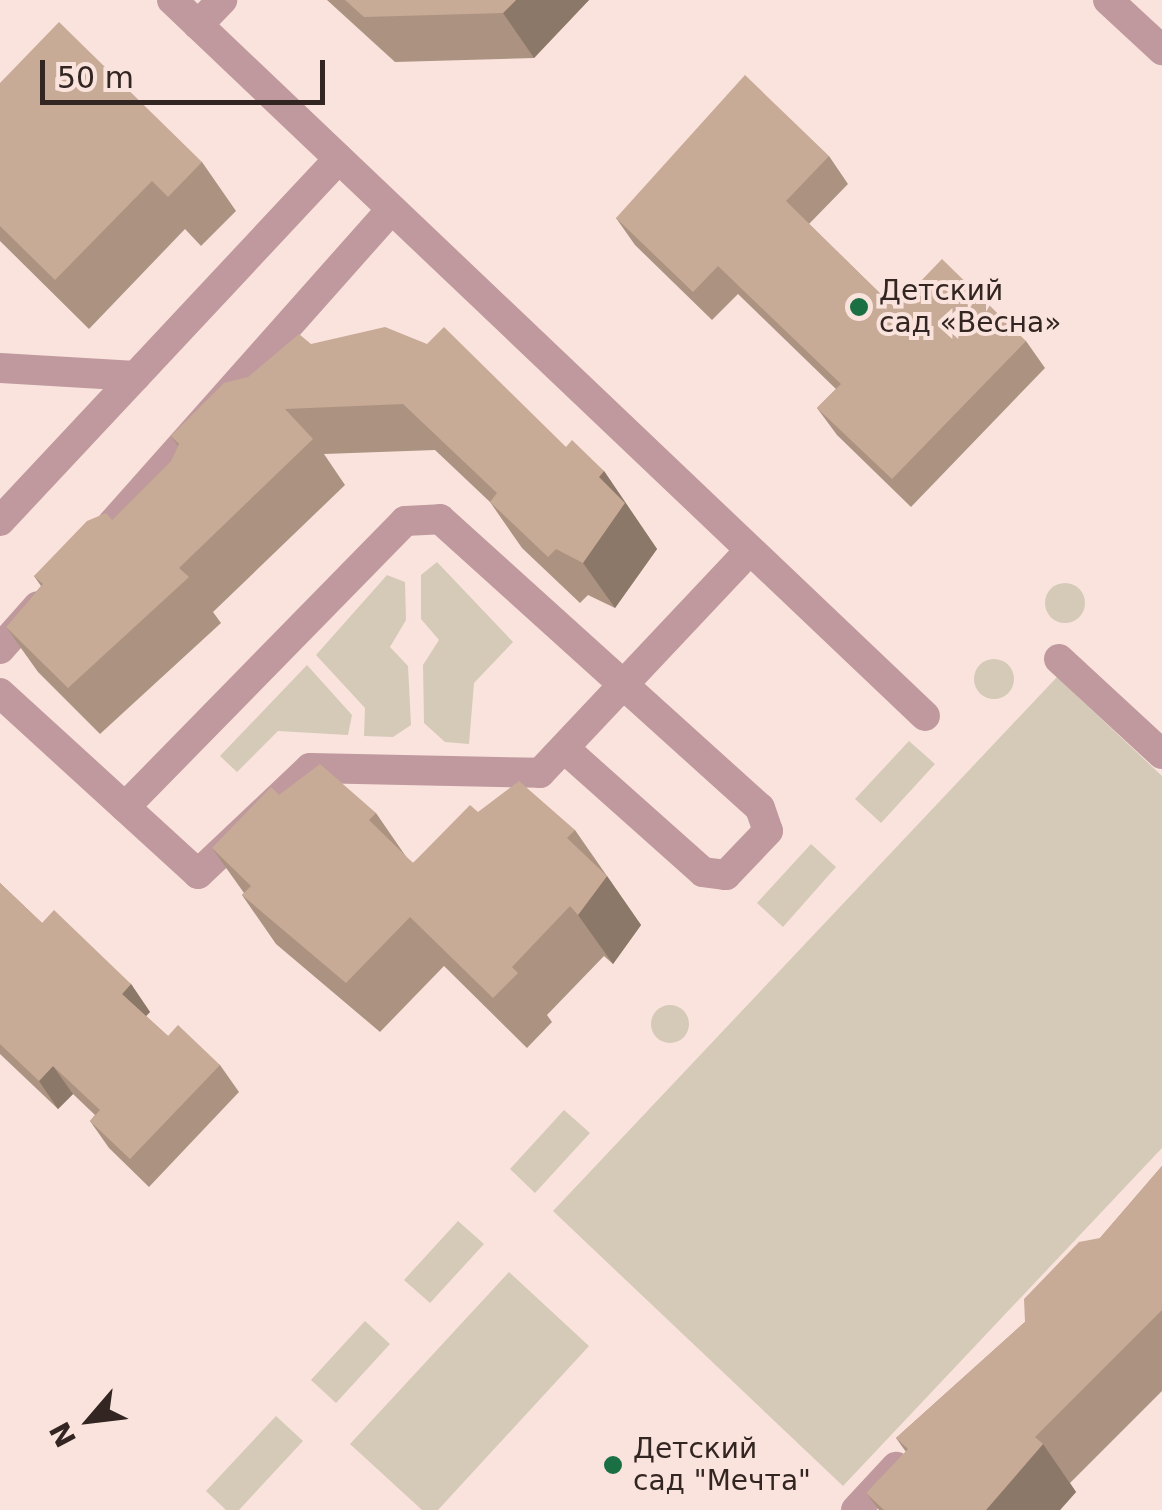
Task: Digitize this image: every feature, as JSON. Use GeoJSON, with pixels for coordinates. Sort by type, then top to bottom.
{"type":"FeatureCollection","features":[{"type":"Feature","properties":{"kind":"street"},"geometry":{"type":"LineString","coordinates":[[172,0],[925,716]]}},
{"type":"Feature","properties":{"kind":"street"},"geometry":{"type":"LineString","coordinates":[[198,25],[222,0]]}},
{"type":"Feature","properties":{"kind":"street"},"geometry":{"type":"LineString","coordinates":[[1108,0],[1162,50]]}},
{"type":"Feature","properties":{"kind":"street"},"geometry":{"type":"LineString","coordinates":[[0,521],[339,159]]}},
{"type":"Feature","properties":{"kind":"street"},"geometry":{"type":"LineString","coordinates":[[92,546],[392,209]]}},
{"type":"Feature","properties":{"kind":"street"},"geometry":{"type":"LineString","coordinates":[[0,368],[136,376]]}},
{"type":"Feature","properties":{"kind":"street"},"geometry":{"type":"LineString","coordinates":[[125,807],[405,521],[440,519],[760,808],[768,831],[726,875],[703,872],[564,748]]}},
{"type":"Feature","properties":{"kind":"street"},"geometry":{"type":"LineString","coordinates":[[0,693],[198,874],[310,768],[540,772],[750,550]]}},
{"type":"Feature","properties":{"kind":"street"},"geometry":{"type":"LineString","coordinates":[[0,649],[65,576]]}},
{"type":"Feature","properties":{"kind":"street"},"geometry":{"type":"LineString","coordinates":[[1060,659],[1162,754]]}},
{"type":"Feature","properties":{"kind":"street"},"geometry":{"type":"LineString","coordinates":[[856,1510],[916,1444]]}},
{"type":"Feature","properties":{"kind":"shaded area"},"geometry":{"type":"Polygon","coordinates":[[[437,562],[513,642],[474,683],[469,744],[445,742],[424,723],[423,665],[439,640],[421,619],[421,575],[437,562]]]}},
{"type":"Feature","properties":{"kind":"shaded area"},"geometry":{"type":"Polygon","coordinates":[[[387,575],[405,582],[406,620],[390,647],[408,666],[411,725],[393,737],[364,736],[365,708],[316,655],[387,575]]]}},
{"type":"Feature","properties":{"kind":"shaded area"},"geometry":{"type":"Polygon","coordinates":[[[1065,583],[1079,589],[1085,603],[1079,617],[1065,623],[1051,617],[1045,603],[1051,589],[1065,583]]]}},
{"type":"Feature","properties":{"kind":"shaded area"},"geometry":{"type":"Polygon","coordinates":[[[994,659],[1008,665],[1014,679],[1008,693],[994,699],[980,693],[974,679],[980,665],[994,659]]]}},
{"type":"Feature","properties":{"kind":"shaded area"},"geometry":{"type":"Polygon","coordinates":[[[307,665],[352,715],[348,735],[278,731],[237,772],[220,756],[307,665]]]}},
{"type":"Feature","properties":{"kind":"shaded area"},"geometry":{"type":"Polygon","coordinates":[[[1057,677],[1162,776],[1162,1148],[843,1486],[553,1211],[1057,677]]]}},
{"type":"Feature","properties":{"kind":"shaded area"},"geometry":{"type":"Polygon","coordinates":[[[909,741],[935,764],[881,823],[855,799],[909,741]]]}},
{"type":"Feature","properties":{"kind":"shaded area"},"geometry":{"type":"Polygon","coordinates":[[[811,844],[836,867],[783,927],[757,903],[811,844]]]}},
{"type":"Feature","properties":{"kind":"shaded area"},"geometry":{"type":"Polygon","coordinates":[[[670,1005],[684,1010],[689,1024],[684,1038],[670,1043],[656,1038],[651,1024],[656,1010],[670,1005]]]}},
{"type":"Feature","properties":{"kind":"shaded area"},"geometry":{"type":"Polygon","coordinates":[[[564,1110],[590,1133],[535,1193],[510,1169],[564,1110]]]}},
{"type":"Feature","properties":{"kind":"shaded area"},"geometry":{"type":"Polygon","coordinates":[[[458,1221],[484,1244],[430,1303],[404,1280],[458,1221]]]}},
{"type":"Feature","properties":{"kind":"shaded area"},"geometry":{"type":"Polygon","coordinates":[[[509,1272],[589,1346],[438,1510],[422,1510],[350,1444],[509,1272]]]}},
{"type":"Feature","properties":{"kind":"shaded area"},"geometry":{"type":"Polygon","coordinates":[[[365,1321],[390,1344],[336,1403],[311,1380],[365,1321]]]}},
{"type":"Feature","properties":{"kind":"shaded area"},"geometry":{"type":"Polygon","coordinates":[[[276,1416],[303,1441],[239,1510],[226,1510],[206,1491],[276,1416]]]}},
{"type":"Feature","properties":{"kind":"building"},"geometry":{"type":"Polygon","coordinates":[[[345,0],[516,0],[503,13],[364,17],[345,0]]]}},
{"type":"Feature","properties":{"kind":"building"},"geometry":{"type":"Polygon","coordinates":[[[59,22],[202,162],[168,197],[152,181],[55,280],[0,226],[0,83],[59,22]]]}},
{"type":"Feature","properties":{"kind":"building"},"geometry":{"type":"Polygon","coordinates":[[[745,75],[829,156],[786,201],[895,308],[942,259],[1026,341],[892,479],[817,408],[841,384],[718,266],[693,292],[616,218],[745,75]]]}},
{"type":"Feature","properties":{"kind":"building"},"geometry":{"type":"Polygon","coordinates":[[[385,327],[427,344],[444,327],[566,447],[572,440],[604,471],[599,477],[625,503],[583,563],[556,549],[548,557],[490,502],[497,493],[403,404],[285,409],[313,439],[179,568],[189,577],[68,688],[6,627],[43,584],[34,576],[87,521],[106,513],[112,520],[171,461],[179,444],[171,436],[224,383],[248,377],[299,334],[311,344],[385,327]]]}},
{"type":"Feature","properties":{"kind":"building"},"geometry":{"type":"Polygon","coordinates":[[[320,764],[376,813],[369,820],[413,863],[470,805],[478,812],[519,781],[575,830],[567,838],[607,876],[578,915],[570,906],[512,967],[518,973],[493,998],[410,917],[346,983],[242,895],[251,886],[212,848],[271,787],[279,795],[320,764]]]}},
{"type":"Feature","properties":{"kind":"building"},"geometry":{"type":"Polygon","coordinates":[[[0,883],[42,923],[54,910],[131,984],[122,994],[168,1036],[178,1025],[220,1065],[130,1159],[90,1121],[100,1110],[53,1066],[39,1081],[0,1044],[0,883]]]}},
{"type":"Feature","properties":{"kind":"building"},"geometry":{"type":"Polygon","coordinates":[[[1162,1166],[1162,1310],[1035,1437],[1043,1444],[986,1510],[884,1510],[866,1493],[908,1449],[896,1438],[1025,1322],[1024,1299],[1079,1242],[1100,1238],[1162,1166]]]}},
{"type":"Feature","properties":{"kind":"place","name":"Детский сад «Весна»"},"geometry":{"type":"Point","coordinates":[859,307]}},
{"type":"Feature","properties":{"kind":"place","name":"Детский сад \"Мечта\""},"geometry":{"type":"Point","coordinates":[613,1465]}}]}
